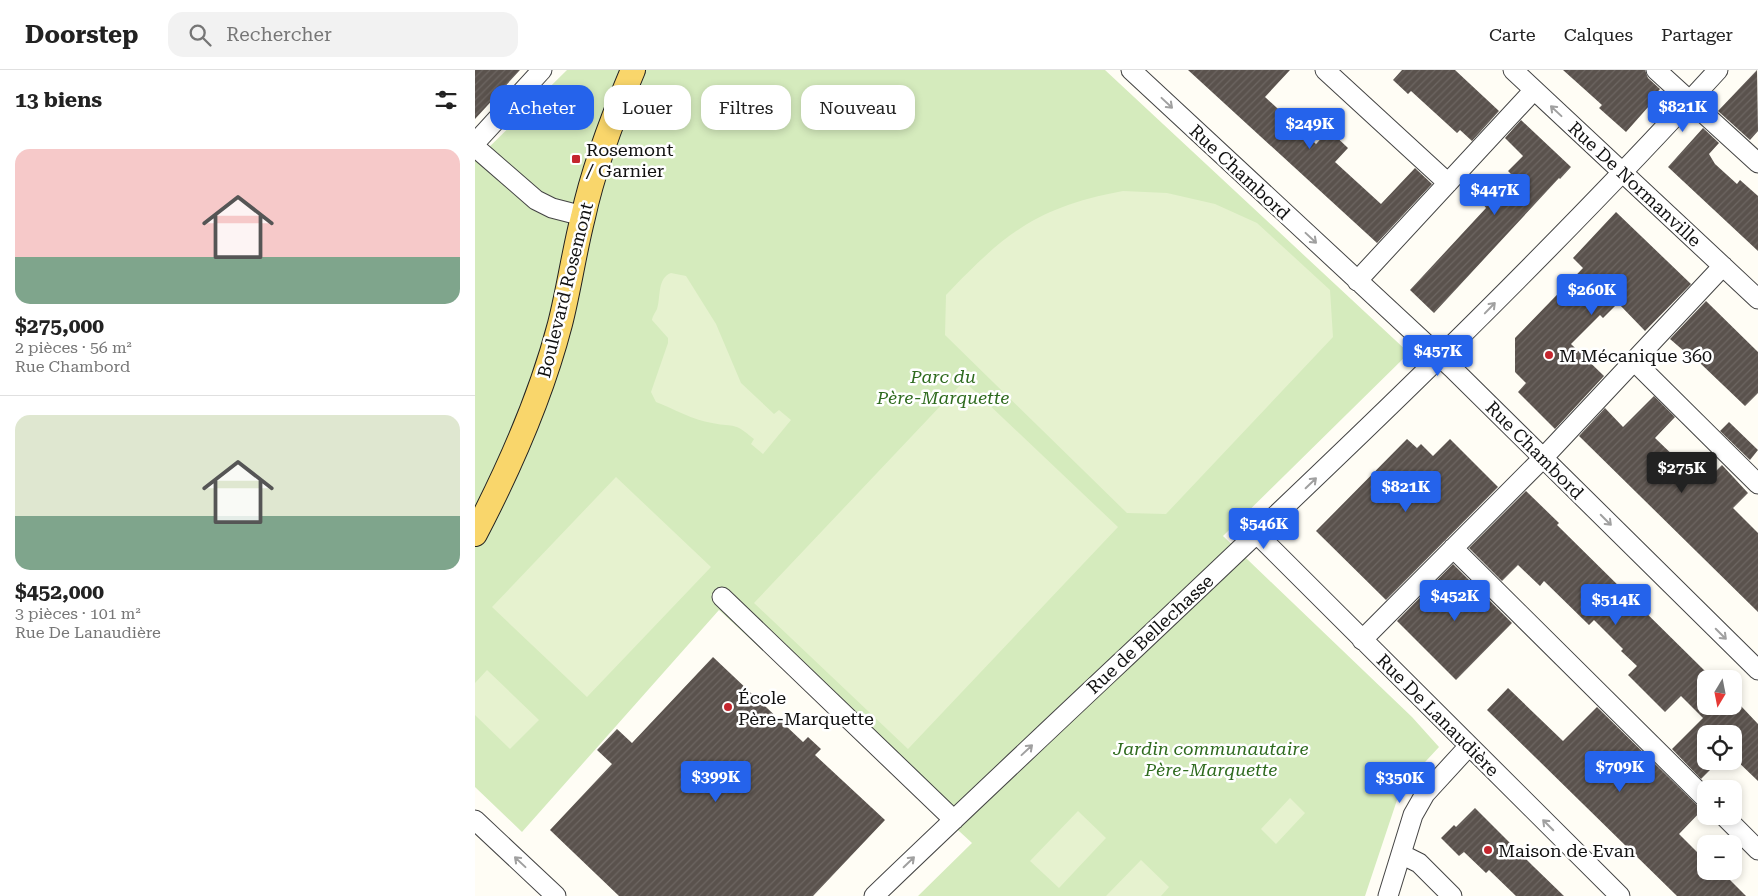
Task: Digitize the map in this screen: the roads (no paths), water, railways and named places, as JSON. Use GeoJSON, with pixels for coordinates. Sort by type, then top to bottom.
{"type":"FeatureCollection","features":[{"type":"Feature","properties":{"kind":"main road","name":"Boulevard Rosemont"},"geometry":{"type":"LineString","coordinates":[[475,534],[501,483],[537,398],[560,324],[583,216],[614,113],[633,70]]}},
{"type":"Feature","properties":{"kind":"street"},"geometry":{"type":"LineString","coordinates":[[475,143],[542,70]]}},
{"type":"Feature","properties":{"kind":"street","name":"Rue Chambord"},"geometry":{"type":"LineString","coordinates":[[1131,70],[1441,358],[1758,670]]}},
{"type":"Feature","properties":{"kind":"street"},"geometry":{"type":"LineString","coordinates":[[1325,70],[1448,183]]}},
{"type":"Feature","properties":{"kind":"street","name":"Rue De Normanville"},"geometry":{"type":"LineString","coordinates":[[1513,70],[1758,299]]}},
{"type":"Feature","properties":{"kind":"street"},"geometry":{"type":"LineString","coordinates":[[1656,70],[1758,163]]}},
{"type":"Feature","properties":{"kind":"street","name":"Rue de Bellechasse"},"geometry":{"type":"LineString","coordinates":[[874,896],[1441,358],[1623,173],[1718,70]]}},
{"type":"Feature","properties":{"kind":"street"},"geometry":{"type":"LineString","coordinates":[[1357,282],[1534,90]]}},
{"type":"Feature","properties":{"kind":"street"},"geometry":{"type":"LineString","coordinates":[[475,147],[536,200],[552,208],[583,216]]}},
{"type":"Feature","properties":{"kind":"street"},"geometry":{"type":"LineString","coordinates":[[1362,640],[1543,458],[1723,266]]}},
{"type":"Feature","properties":{"kind":"street"},"geometry":{"type":"LineString","coordinates":[[1634,361],[1758,484]]}},
{"type":"Feature","properties":{"kind":"street","name":"Rue De Lanaudière"},"geometry":{"type":"LineString","coordinates":[[1257,534],[1620,896]]}},
{"type":"Feature","properties":{"kind":"street"},"geometry":{"type":"LineString","coordinates":[[1453,548],[1697,790]]}},
{"type":"Feature","properties":{"kind":"street"},"geometry":{"type":"LineString","coordinates":[[722,597],[954,820]]}},
{"type":"Feature","properties":{"kind":"street"},"geometry":{"type":"LineString","coordinates":[[1388,896],[1413,815],[1425,794],[1469,746]]}},
{"type":"Feature","properties":{"kind":"street"},"geometry":{"type":"LineString","coordinates":[[475,820],[556,896]]}},
{"type":"Feature","properties":{"kind":"street"},"geometry":{"type":"LineString","coordinates":[[1733,825],[1758,850]]}},
{"type":"Feature","properties":{"kind":"street"},"geometry":{"type":"LineString","coordinates":[[1401,854],[1419,863],[1452,896]]}},
{"type":"Feature","properties":{"kind":"place","name":"Rosemont / Garnier"},"geometry":{"type":"Point","coordinates":[576,159]}},
{"type":"Feature","properties":{"kind":"place","name":"M Mécanique 360"},"geometry":{"type":"Point","coordinates":[1549,355]}},
{"type":"Feature","properties":{"kind":"place","name":"École Père-Marquette"},"geometry":{"type":"Point","coordinates":[728,707]}},
{"type":"Feature","properties":{"kind":"place","name":"Maison de Evan"},"geometry":{"type":"Point","coordinates":[1488,850]}},
{"type":"Feature","properties":{"kind":"park label","name":"Parc du Père-Marquette"},"geometry":{"type":"Point","coordinates":[943,386]}},
{"type":"Feature","properties":{"kind":"park label","name":"Jardin communautaire Père-Marquette"},"geometry":{"type":"Point","coordinates":[1211,758]}}]}
